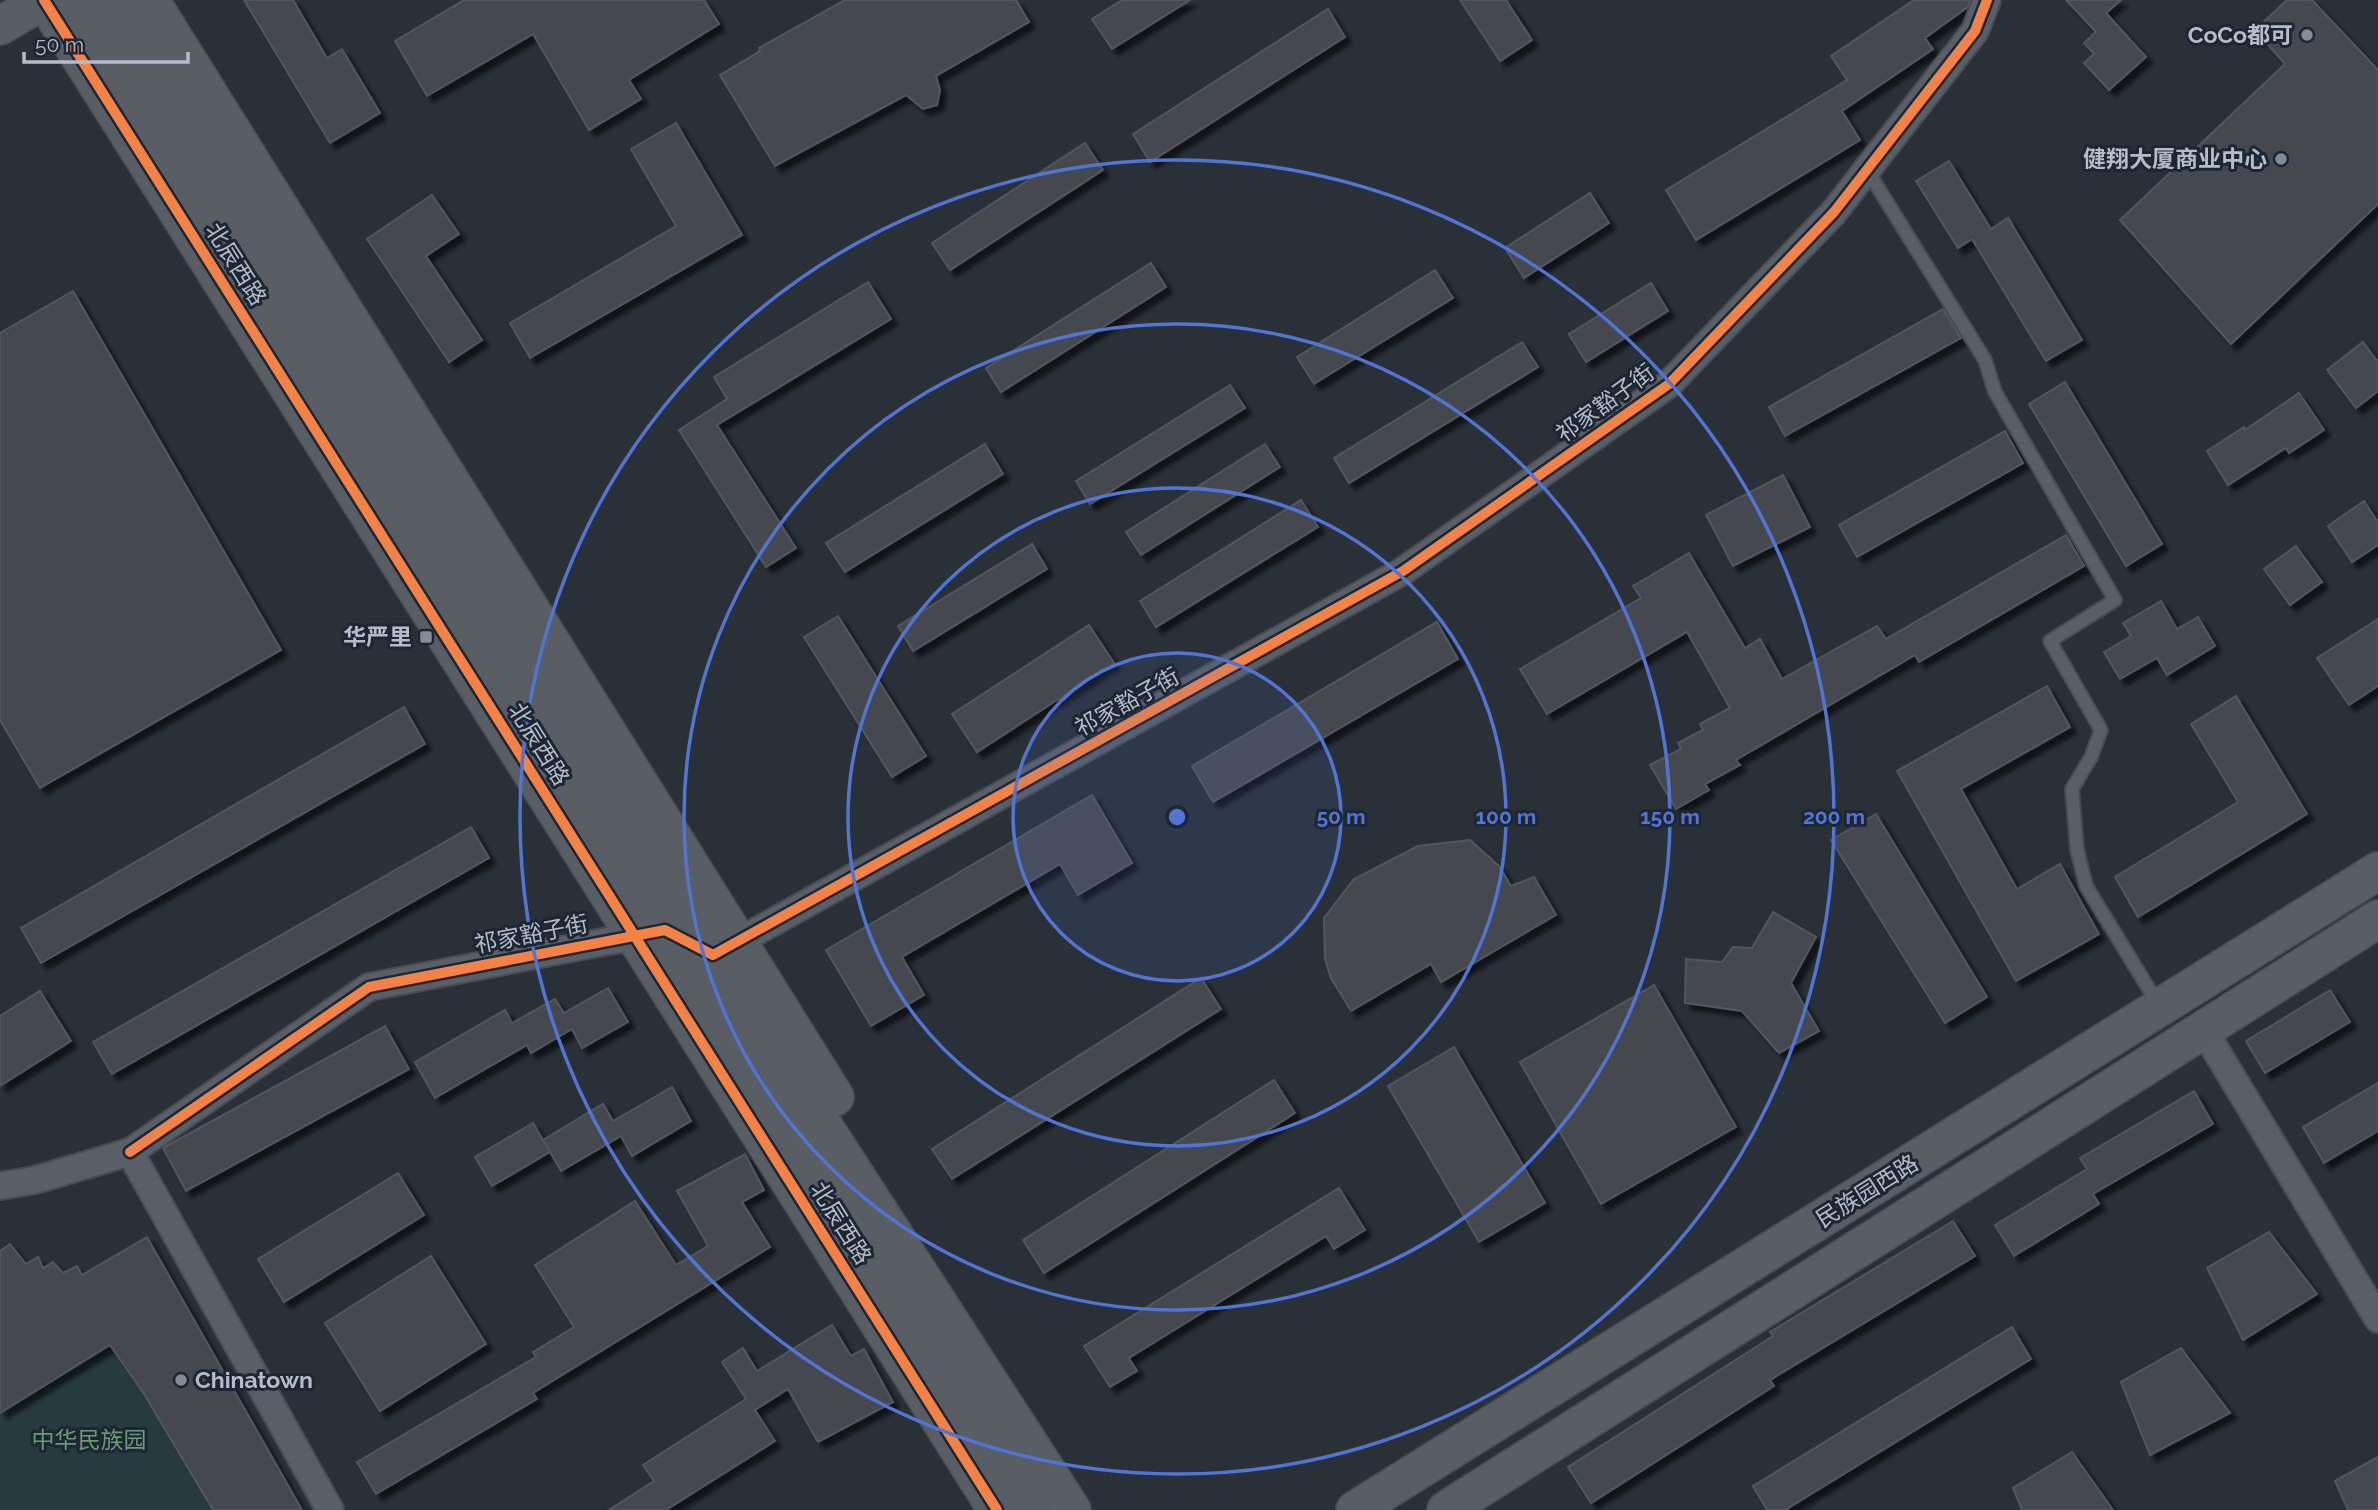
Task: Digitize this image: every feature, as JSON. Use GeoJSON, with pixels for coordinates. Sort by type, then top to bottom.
{"type":"FeatureCollection","features":[{"type":"Feature","properties":{"kind":"main road"},"geometry":{"type":"LineString","coordinates":[[0,26],[44,0]]}},
{"type":"Feature","properties":{"kind":"main road","name":"北辰西路"},"geometry":{"type":"LineString","coordinates":[[44,0],[650,933],[1030,1510]]}},
{"type":"Feature","properties":{"kind":"main road","name":"北辰西路"},"geometry":{"type":"LineString","coordinates":[[81,0],[650,933],[997,1510]]}},
{"type":"Feature","properties":{"kind":"main road","name":"北辰西路"},"geometry":{"type":"LineString","coordinates":[[111,0],[275,230],[623,753],[725,949],[1072,1510]]}},
{"type":"Feature","properties":{"kind":"main road","name":"北辰西路"},"geometry":{"type":"LineString","coordinates":[[150,0],[275,230]]}},
{"type":"Feature","properties":{"kind":"main road","name":"民族园西路"},"geometry":{"type":"LineString","coordinates":[[1355,1510],[2378,871]]}},
{"type":"Feature","properties":{"kind":"main road","name":"民族园西路"},"geometry":{"type":"LineString","coordinates":[[1446,1510],[2378,919]]}},
{"type":"Feature","properties":{"kind":"main road","name":"北辰西路"},"geometry":{"type":"LineString","coordinates":[[725,949],[1097,1510]]}},
{"type":"Feature","properties":{"kind":"street","name":"祁家豁子街"},"geometry":{"type":"LineString","coordinates":[[725,949],[1403,571],[1669,384],[1834,212],[1975,31],[1987,0]]}},
{"type":"Feature","properties":{"kind":"street"},"geometry":{"type":"LineString","coordinates":[[650,933],[725,949]]}},
{"type":"Feature","properties":{"kind":"street","name":"祁家豁子街"},"geometry":{"type":"LineString","coordinates":[[0,1186],[35,1180],[130,1152],[369,987],[650,933]]}},
{"type":"Feature","properties":{"kind":"street"},"geometry":{"type":"LineString","coordinates":[[2203,1029],[2378,1320]]}},
{"type":"Feature","properties":{"kind":"street"},"geometry":{"type":"LineString","coordinates":[[130,1152],[330,1510]]}},
{"type":"Feature","properties":{"kind":"lane"},"geometry":{"type":"LineString","coordinates":[[1867,170],[1985,360],[1995,392],[2115,600],[2050,641],[2101,730],[2091,757],[2072,789],[2077,849],[2086,886],[2160,1007]]}},
{"type":"Feature","properties":{"kind":"green space","name":"中华民族园"},"geometry":{"type":"Polygon","coordinates":[[[110,1345],[144,1394],[213,1510],[0,1510],[0,1413],[110,1345]]]}},
{"type":"Feature","properties":{"kind":"building"},"geometry":{"type":"Polygon","coordinates":[[[244,0],[293,0],[327,58],[342,49],[380,113],[330,143],[244,0]]]}},
{"type":"Feature","properties":{"kind":"building"},"geometry":{"type":"Polygon","coordinates":[[[464,0],[704,0],[719,24],[629,80],[641,99],[589,130],[533,34],[427,96],[395,41],[464,0]]]}},
{"type":"Feature","properties":{"kind":"building"},"geometry":{"type":"Polygon","coordinates":[[[845,0],[1016,0],[1029,22],[936,76],[940,90],[937,105],[923,109],[906,95],[775,166],[720,75],[760,51],[759,48],[845,0]]]}},
{"type":"Feature","properties":{"kind":"building"},"geometry":{"type":"Polygon","coordinates":[[[1122,0],[1190,0],[1112,49],[1092,19],[1122,0]]]}},
{"type":"Feature","properties":{"kind":"building"},"geometry":{"type":"Polygon","coordinates":[[[1460,0],[1506,0],[1532,40],[1500,61],[1460,0]]]}},
{"type":"Feature","properties":{"kind":"building"},"geometry":{"type":"Polygon","coordinates":[[[1914,0],[1970,0],[1968,7],[1925,38],[1933,49],[1842,111],[1860,140],[1696,240],[1666,190],[1847,80],[1831,56],[1914,0]]]}},
{"type":"Feature","properties":{"kind":"building"},"geometry":{"type":"Polygon","coordinates":[[[2066,0],[2121,0],[2106,13],[2146,57],[2109,90],[2084,63],[2094,54],[2084,43],[2096,32],[2066,0]]]}},
{"type":"Feature","properties":{"kind":"building","name":"健翔大厦商业中心"},"geometry":{"type":"Polygon","coordinates":[[[2287,0],[2312,0],[2378,70],[2378,204],[2231,344],[2120,220],[2285,64],[2255,30],[2287,0]]]}},
{"type":"Feature","properties":{"kind":"building"},"geometry":{"type":"Polygon","coordinates":[[[1328,9],[1345,37],[1150,162],[1133,134],[1328,9]]]}},
{"type":"Feature","properties":{"kind":"building"},"geometry":{"type":"Polygon","coordinates":[[[676,123],[742,235],[530,358],[510,323],[676,226],[631,149],[676,123]]]}},
{"type":"Feature","properties":{"kind":"building"},"geometry":{"type":"Polygon","coordinates":[[[1085,143],[1103,170],[950,270],[932,243],[1085,143]]]}},
{"type":"Feature","properties":{"kind":"building"},"geometry":{"type":"Polygon","coordinates":[[[1949,161],[1991,229],[2008,218],[2082,340],[2046,361],[1972,239],[1958,248],[1916,181],[1949,161]]]}},
{"type":"Feature","properties":{"kind":"building"},"geometry":{"type":"Polygon","coordinates":[[[1590,193],[1609,223],[1524,278],[1505,248],[1590,193]]]}},
{"type":"Feature","properties":{"kind":"building"},"geometry":{"type":"Polygon","coordinates":[[[432,195],[459,234],[426,256],[482,340],[449,362],[367,239],[432,195]]]}},
{"type":"Feature","properties":{"kind":"building"},"geometry":{"type":"Polygon","coordinates":[[[1151,263],[1166,287],[1001,392],[986,368],[1151,263]]]}},
{"type":"Feature","properties":{"kind":"building"},"geometry":{"type":"Polygon","coordinates":[[[1435,270],[1453,298],[1314,384],[1297,357],[1435,270]]]}},
{"type":"Feature","properties":{"kind":"building"},"geometry":{"type":"Polygon","coordinates":[[[868,282],[891,319],[717,425],[796,548],[766,567],[679,430],[727,399],[714,377],[868,282]]]}},
{"type":"Feature","properties":{"kind":"building"},"geometry":{"type":"Polygon","coordinates":[[[1651,283],[1668,311],[1586,362],[1569,334],[1651,283]]]}},
{"type":"Feature","properties":{"kind":"building"},"geometry":{"type":"Polygon","coordinates":[[[73,291],[281,650],[40,788],[0,720],[0,333],[73,291]]]}},
{"type":"Feature","properties":{"kind":"building"},"geometry":{"type":"Polygon","coordinates":[[[1943,309],[1961,338],[1785,436],[1769,407],[1943,309]]]}},
{"type":"Feature","properties":{"kind":"building"},"geometry":{"type":"Polygon","coordinates":[[[1522,342],[1538,367],[1349,483],[1334,458],[1522,342]]]}},
{"type":"Feature","properties":{"kind":"building"},"geometry":{"type":"Polygon","coordinates":[[[2363,342],[2378,362],[2378,391],[2356,408],[2327,370],[2363,342]]]}},
{"type":"Feature","properties":{"kind":"building"},"geometry":{"type":"Polygon","coordinates":[[[2065,382],[2162,544],[2126,566],[2029,404],[2065,382]]]}},
{"type":"Feature","properties":{"kind":"building"},"geometry":{"type":"Polygon","coordinates":[[[1230,385],[1245,408],[1090,504],[1076,481],[1230,385]]]}},
{"type":"Feature","properties":{"kind":"building"},"geometry":{"type":"Polygon","coordinates":[[[2299,393],[2324,430],[2289,453],[2286,448],[2228,485],[2207,451],[2244,427],[2245,430],[2299,393]]]}},
{"type":"Feature","properties":{"kind":"building"},"geometry":{"type":"Polygon","coordinates":[[[2005,431],[2023,463],[1857,557],[1839,525],[2005,431]]]}},
{"type":"Feature","properties":{"kind":"building"},"geometry":{"type":"Polygon","coordinates":[[[985,444],[1003,474],[845,572],[826,543],[985,444]]]}},
{"type":"Feature","properties":{"kind":"building"},"geometry":{"type":"Polygon","coordinates":[[[1265,444],[1280,467],[1141,555],[1126,532],[1265,444]]]}},
{"type":"Feature","properties":{"kind":"building"},"geometry":{"type":"Polygon","coordinates":[[[1783,475],[1810,527],[1733,566],[1706,515],[1783,475]]]}},
{"type":"Feature","properties":{"kind":"building"},"geometry":{"type":"Polygon","coordinates":[[[1301,500],[1318,527],[1156,627],[1140,601],[1301,500]]]}},
{"type":"Feature","properties":{"kind":"building"},"geometry":{"type":"Polygon","coordinates":[[[2364,501],[2378,522],[2378,545],[2352,562],[2328,526],[2364,501]]]}},
{"type":"Feature","properties":{"kind":"building"},"geometry":{"type":"Polygon","coordinates":[[[2066,535],[2084,566],[1919,662],[1915,655],[1736,760],[1740,765],[1705,784],[1709,790],[1676,809],[1650,765],[1681,749],[1678,743],[1703,730],[1700,724],[1730,708],[1687,632],[1547,714],[1520,669],[1641,598],[1633,586],[1689,553],[1745,648],[1760,639],[1782,679],[1877,626],[1886,639],[2066,535]]]}},
{"type":"Feature","properties":{"kind":"building"},"geometry":{"type":"Polygon","coordinates":[[[1032,544],[1047,569],[913,651],[898,626],[1032,544]]]}},
{"type":"Feature","properties":{"kind":"building"},"geometry":{"type":"Polygon","coordinates":[[[2296,546],[2322,582],[2290,605],[2264,569],[2296,546]]]}},
{"type":"Feature","properties":{"kind":"building"},"geometry":{"type":"Polygon","coordinates":[[[2161,601],[2177,629],[2198,617],[2215,646],[2167,675],[2157,658],[2120,679],[2104,652],[2131,636],[2123,623],[2161,601]]]}},
{"type":"Feature","properties":{"kind":"building"},"geometry":{"type":"Polygon","coordinates":[[[838,616],[926,756],[892,777],[804,637],[838,616]]]}},
{"type":"Feature","properties":{"kind":"building"},"geometry":{"type":"Polygon","coordinates":[[[2378,619],[2378,686],[2349,705],[2317,658],[2378,619]]]}},
{"type":"Feature","properties":{"kind":"building"},"geometry":{"type":"Polygon","coordinates":[[[1437,622],[1458,659],[1213,802],[1192,766],[1437,622]]]}},
{"type":"Feature","properties":{"kind":"building"},"geometry":{"type":"Polygon","coordinates":[[[1089,625],[1114,663],[977,752],[952,714],[1089,625]]]}},
{"type":"Feature","properties":{"kind":"building"},"geometry":{"type":"Polygon","coordinates":[[[2047,686],[2070,727],[1961,789],[2017,889],[2060,864],[2099,934],[2016,981],[1897,771],[2047,686]]]}},
{"type":"Feature","properties":{"kind":"building"},"geometry":{"type":"Polygon","coordinates":[[[2236,696],[2307,814],[2138,917],[2115,877],[2238,802],[2191,724],[2236,696]]]}},
{"type":"Feature","properties":{"kind":"building"},"geometry":{"type":"Polygon","coordinates":[[[404,707],[425,744],[41,963],[21,928],[404,707]]]}},
{"type":"Feature","properties":{"kind":"building"},"geometry":{"type":"Polygon","coordinates":[[[1092,795],[1132,863],[1078,895],[1060,864],[902,957],[924,995],[871,1026],[826,950],[1092,795]]]}},
{"type":"Feature","properties":{"kind":"building"},"geometry":{"type":"Polygon","coordinates":[[[1876,814],[1987,997],[1945,1023],[1831,840],[1876,814]]]}},
{"type":"Feature","properties":{"kind":"building"},"geometry":{"type":"Polygon","coordinates":[[[471,827],[489,858],[112,1074],[93,1042],[471,827]]]}},
{"type":"Feature","properties":{"kind":"building"},"geometry":{"type":"Polygon","coordinates":[[[1470,840],[1499,866],[1511,886],[1534,877],[1556,915],[1441,982],[1431,964],[1351,1011],[1331,978],[1325,959],[1324,918],[1354,879],[1418,846],[1470,840]]]}},
{"type":"Feature","properties":{"kind":"building"},"geometry":{"type":"Polygon","coordinates":[[[1773,912],[1816,937],[1791,983],[1819,1031],[1779,1053],[1742,1011],[1685,1003],[1686,959],[1722,962],[1733,947],[1752,948],[1773,912]]]}},
{"type":"Feature","properties":{"kind":"building"},"geometry":{"type":"Polygon","coordinates":[[[1201,978],[1221,1009],[952,1179],[932,1149],[1201,978]]]}},
{"type":"Feature","properties":{"kind":"building"},"geometry":{"type":"Polygon","coordinates":[[[1654,985],[1736,1127],[1601,1204],[1520,1062],[1654,985]]]}},
{"type":"Feature","properties":{"kind":"building"},"geometry":{"type":"Polygon","coordinates":[[[608,988],[628,1022],[582,1048],[572,1029],[531,1053],[527,1045],[435,1098],[415,1062],[505,1010],[512,1023],[555,999],[564,1013],[608,988]]]}},
{"type":"Feature","properties":{"kind":"building"},"geometry":{"type":"Polygon","coordinates":[[[2330,990],[2350,1022],[2265,1073],[2246,1041],[2330,990]]]}},
{"type":"Feature","properties":{"kind":"building"},"geometry":{"type":"Polygon","coordinates":[[[40,991],[71,1041],[0,1086],[0,1016],[40,991]]]}},
{"type":"Feature","properties":{"kind":"building"},"geometry":{"type":"Polygon","coordinates":[[[385,1026],[409,1069],[186,1191],[163,1148],[385,1026]]]}},
{"type":"Feature","properties":{"kind":"building"},"geometry":{"type":"Polygon","coordinates":[[[1454,1047],[1545,1203],[1479,1242],[1388,1086],[1454,1047]]]}},
{"type":"Feature","properties":{"kind":"building"},"geometry":{"type":"Polygon","coordinates":[[[1274,1080],[1295,1113],[1044,1273],[1023,1240],[1274,1080]]]}},
{"type":"Feature","properties":{"kind":"building"},"geometry":{"type":"Polygon","coordinates":[[[2378,1083],[2378,1131],[2324,1163],[2303,1127],[2378,1083]]]}},
{"type":"Feature","properties":{"kind":"building"},"geometry":{"type":"Polygon","coordinates":[[[672,1087],[691,1121],[632,1156],[621,1136],[561,1171],[543,1140],[603,1104],[613,1121],[672,1087]]]}},
{"type":"Feature","properties":{"kind":"building"},"geometry":{"type":"Polygon","coordinates":[[[2194,1091],[2213,1124],[2093,1194],[2099,1204],[2014,1256],[1995,1225],[2087,1169],[2080,1158],[2194,1091]]]}},
{"type":"Feature","properties":{"kind":"building"},"geometry":{"type":"Polygon","coordinates":[[[533,1123],[550,1152],[492,1186],[475,1157],[533,1123]]]}},
{"type":"Feature","properties":{"kind":"building"},"geometry":{"type":"Polygon","coordinates":[[[745,1154],[764,1190],[742,1202],[770,1247],[533,1393],[537,1399],[376,1494],[357,1462],[536,1357],[533,1352],[574,1327],[535,1265],[635,1201],[676,1265],[708,1246],[677,1191],[745,1154]]]}},
{"type":"Feature","properties":{"kind":"building"},"geometry":{"type":"Polygon","coordinates":[[[398,1173],[424,1215],[284,1302],[258,1259],[398,1173]]]}},
{"type":"Feature","properties":{"kind":"building"},"geometry":{"type":"Polygon","coordinates":[[[1339,1188],[1365,1230],[1334,1249],[1326,1236],[1129,1358],[1137,1371],[1110,1387],[1084,1346],[1339,1188]]]}},
{"type":"Feature","properties":{"kind":"building"},"geometry":{"type":"Polygon","coordinates":[[[1953,1221],[1975,1256],[1770,1380],[1774,1386],[1591,1503],[1568,1467],[1773,1336],[1770,1332],[1953,1221]]]}},
{"type":"Feature","properties":{"kind":"building"},"geometry":{"type":"Polygon","coordinates":[[[2269,1232],[2317,1294],[2243,1340],[2207,1268],[2269,1232]]]}},
{"type":"Feature","properties":{"kind":"building","name":"Chinatown"},"geometry":{"type":"Polygon","coordinates":[[[147,1237],[302,1510],[213,1510],[144,1394],[110,1345],[0,1413],[0,1251],[10,1244],[26,1264],[38,1257],[43,1268],[53,1262],[63,1273],[77,1266],[82,1275],[147,1237]]]}},
{"type":"Feature","properties":{"kind":"building"},"geometry":{"type":"Polygon","coordinates":[[[431,1256],[486,1344],[380,1411],[325,1323],[431,1256]]]}},
{"type":"Feature","properties":{"kind":"building"},"geometry":{"type":"Polygon","coordinates":[[[832,1325],[851,1356],[864,1349],[893,1402],[818,1442],[788,1389],[755,1410],[775,1441],[666,1510],[609,1510],[654,1481],[643,1465],[746,1399],[722,1362],[743,1348],[757,1371],[832,1325]]]}},
{"type":"Feature","properties":{"kind":"building"},"geometry":{"type":"Polygon","coordinates":[[[2012,1327],[2031,1359],[1785,1510],[1767,1510],[1753,1486],[2012,1327]]]}},
{"type":"Feature","properties":{"kind":"building"},"geometry":{"type":"Polygon","coordinates":[[[2181,1348],[2230,1413],[2150,1455],[2121,1382],[2181,1348]]]}},
{"type":"Feature","properties":{"kind":"building"},"geometry":{"type":"Polygon","coordinates":[[[2072,1452],[2113,1510],[2022,1510],[2013,1488],[2072,1452]]]}},
{"type":"Feature","properties":{"kind":"building"},"geometry":{"type":"Polygon","coordinates":[[[2378,1457],[2378,1510],[2348,1510],[2335,1481],[2378,1457]]]}},
{"type":"Feature","properties":{"kind":"cycle path"},"geometry":{"type":"LineString","coordinates":[[44,0],[997,1510]]}},
{"type":"Feature","properties":{"kind":"cycle path"},"geometry":{"type":"LineString","coordinates":[[130,1152],[369,987],[665,930],[713,955],[1403,571],[1669,384],[1834,212],[1975,31],[1987,0]]}},
{"type":"Feature","properties":{"kind":"place","name":"CoCo都可"},"geometry":{"type":"Point","coordinates":[2307,35]}},
{"type":"Feature","properties":{"kind":"place","name":"健翔大厦商业中心"},"geometry":{"type":"Point","coordinates":[2281,159]}},
{"type":"Feature","properties":{"kind":"place","name":"华严里"},"geometry":{"type":"Point","coordinates":[426,637]}},
{"type":"Feature","properties":{"kind":"place","name":"Chinatown"},"geometry":{"type":"Point","coordinates":[181,1380]}}]}
